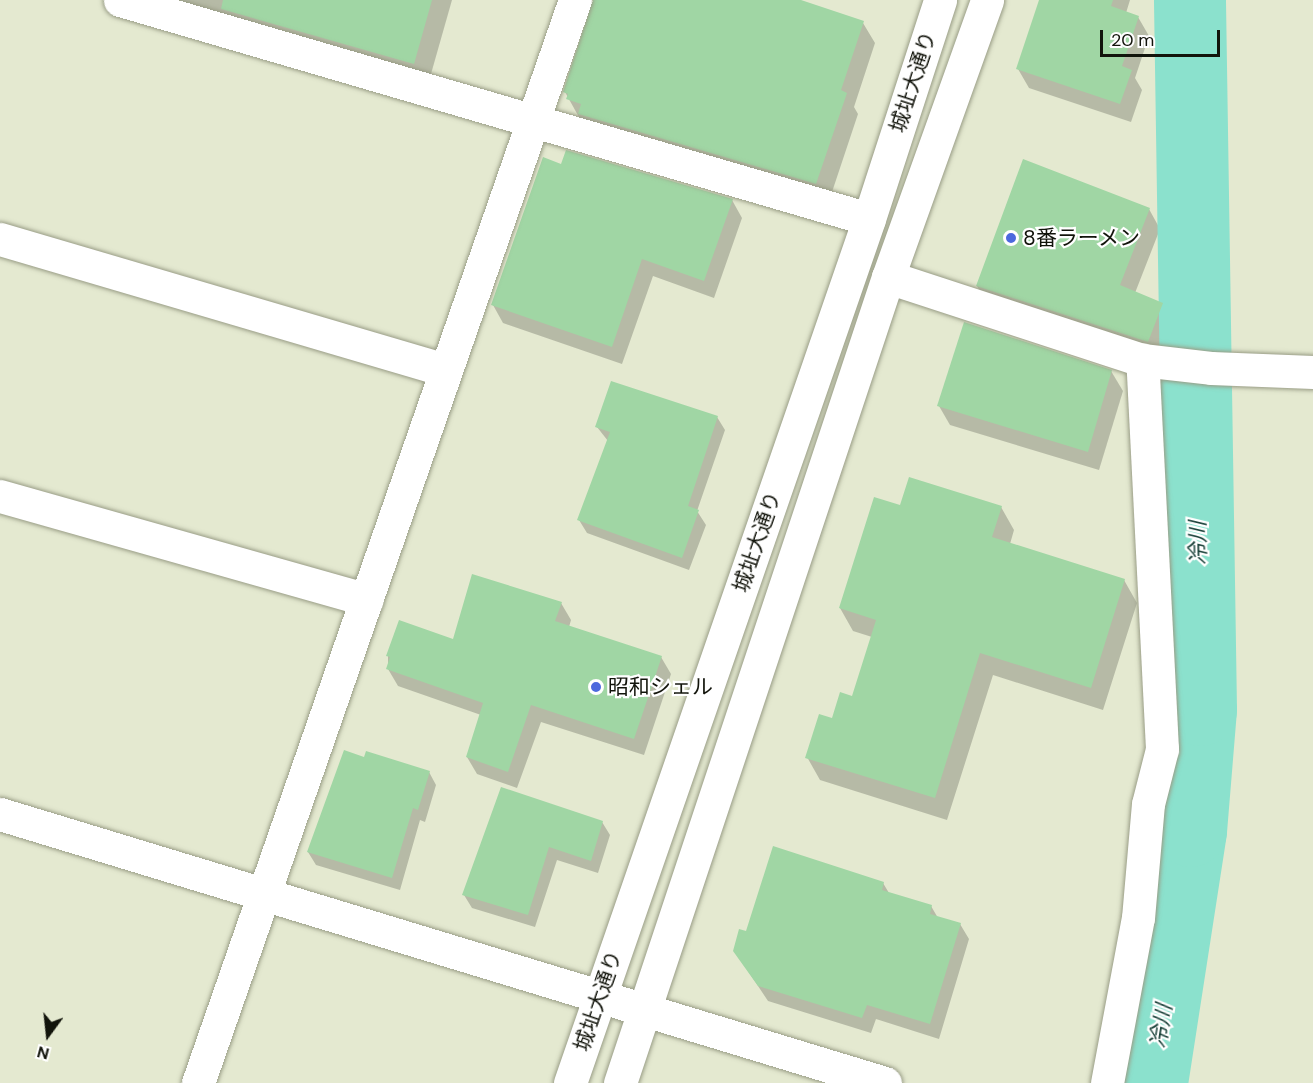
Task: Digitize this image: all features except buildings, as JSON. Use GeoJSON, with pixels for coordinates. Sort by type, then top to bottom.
{"type":"FeatureCollection","features":[{"type":"Feature","properties":{"kind":"main road"},"geometry":{"type":"LineString","coordinates":[[120,0],[869,219]]}},
{"type":"Feature","properties":{"kind":"main road"},"geometry":{"type":"LineString","coordinates":[[198,1083],[576,0]]}},
{"type":"Feature","properties":{"kind":"main road","name":"城址大通り"},"geometry":{"type":"LineString","coordinates":[[570,1083],[869,219],[940,0]]}},
{"type":"Feature","properties":{"kind":"main road","name":"城址大通り"},"geometry":{"type":"LineString","coordinates":[[620,1083],[888,277],[987,0]]}},
{"type":"Feature","properties":{"kind":"main road"},"geometry":{"type":"LineString","coordinates":[[0,239],[445,370]]}},
{"type":"Feature","properties":{"kind":"main road"},"geometry":{"type":"LineString","coordinates":[[888,277],[1142,360],[1211,368],[1313,372]]}},
{"type":"Feature","properties":{"kind":"main road"},"geometry":{"type":"LineString","coordinates":[[1107,1083],[1137,918],[1148,804],[1162,750],[1142,360]]}},
{"type":"Feature","properties":{"kind":"main road"},"geometry":{"type":"LineString","coordinates":[[0,496],[368,600]]}},
{"type":"Feature","properties":{"kind":"main road"},"geometry":{"type":"LineString","coordinates":[[0,814],[885,1083]]}},
{"type":"Feature","properties":{"kind":"waterway","name":"冷川"},"geometry":{"type":"LineString","coordinates":[[1152,1083],[1191,831],[1201,710],[1190,0]]}},
{"type":"Feature","properties":{"kind":"place","name":"8番ラーメン"},"geometry":{"type":"Point","coordinates":[1011,238]}},
{"type":"Feature","properties":{"kind":"place","name":"昭和シェル"},"geometry":{"type":"Point","coordinates":[596,687]}}]}
